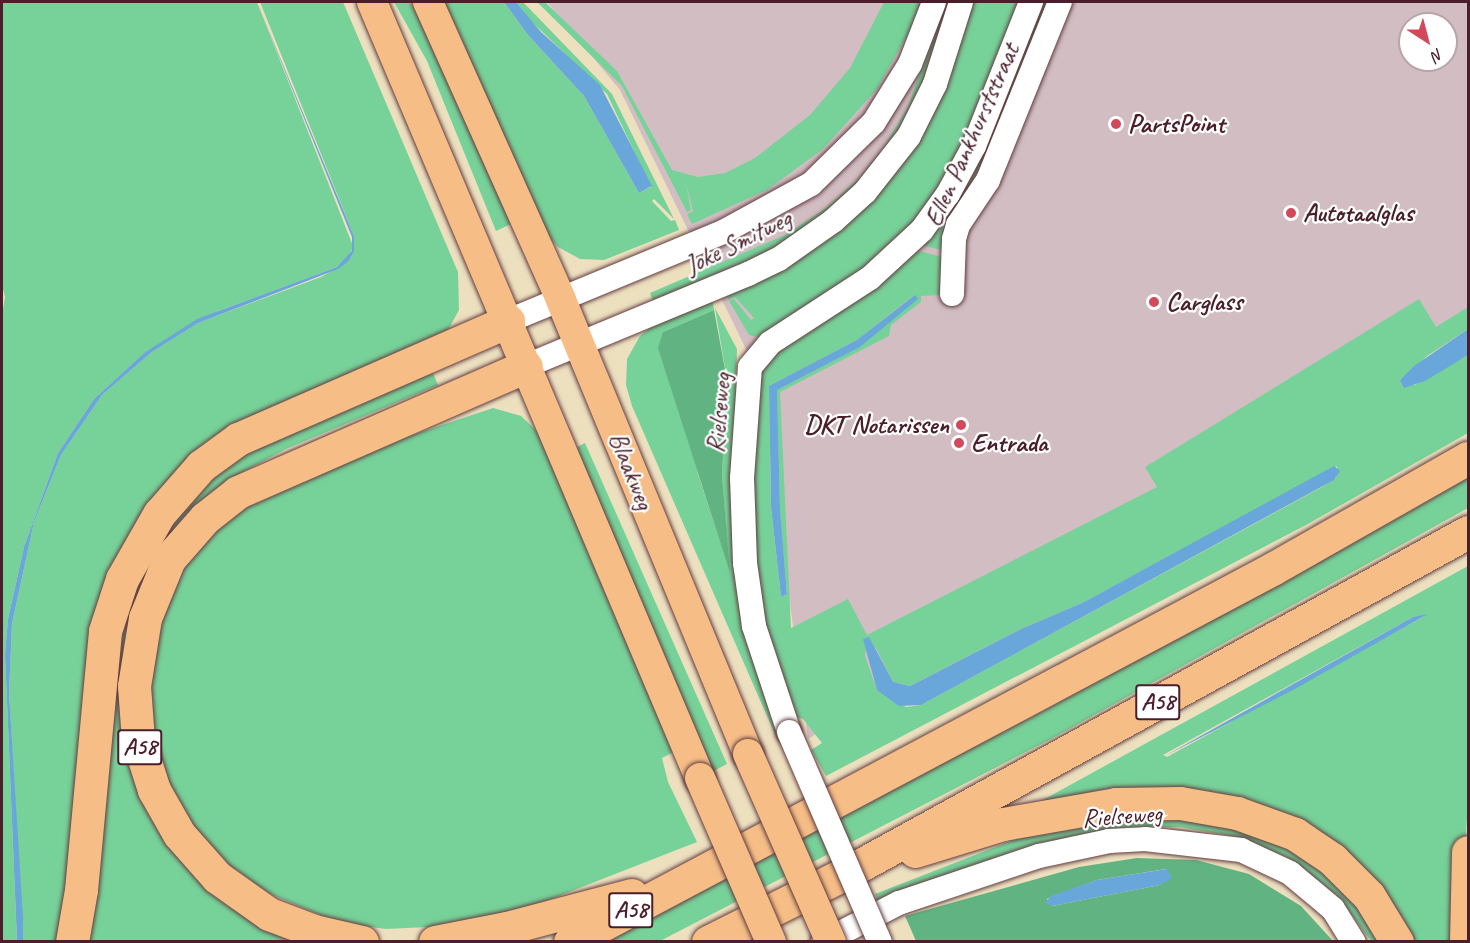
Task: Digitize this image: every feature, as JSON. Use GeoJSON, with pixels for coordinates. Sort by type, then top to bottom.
{"type":"FeatureCollection","features":[{"type":"Feature","properties":{"kind":"highway","name":"A58"},"geometry":{"type":"LineString","coordinates":[[72,942],[81,890],[105,632],[122,579],[159,514],[201,466],[238,440],[508,321]]}},
{"type":"Feature","properties":{"kind":"highway","name":"A58"},"geometry":{"type":"LineString","coordinates":[[362,942],[314,931],[269,914],[217,877],[179,834],[154,790],[138,740],[134,686],[145,618],[169,559],[205,518],[238,492],[526,366]]}},
{"type":"Feature","properties":{"kind":"highway","name":"A58"},"geometry":{"type":"LineString","coordinates":[[570,942],[1274,568],[1468,458]]}},
{"type":"Feature","properties":{"kind":"highway","name":"A58"},"geometry":{"type":"LineString","coordinates":[[708,942],[848,872],[1468,532]]}},
{"type":"Feature","properties":{"kind":"highway","name":"A58"},"geometry":{"type":"LineString","coordinates":[[848,872],[1033,818],[1116,804],[1180,803],[1238,813],[1295,834],[1353,878],[1369,896],[1397,942]]}},
{"type":"Feature","properties":{"kind":"highway"},"geometry":{"type":"LineString","coordinates":[[1467,942],[1468,852]]}},
{"type":"Feature","properties":{"kind":"highway","name":"A58"},"geometry":{"type":"LineString","coordinates":[[435,942],[499,930],[692,879]]}},
{"type":"Feature","properties":{"kind":"main road"},"geometry":{"type":"LineString","coordinates":[[372,2],[771,942]]}},
{"type":"Feature","properties":{"kind":"main road","name":"Blaakweg"},"geometry":{"type":"LineString","coordinates":[[428,2],[561,300],[748,753],[831,942]]}},
{"type":"Feature","properties":{"kind":"street","name":"Joke Smitweg"},"geometry":{"type":"LineString","coordinates":[[508,321],[723,232],[811,184],[874,122],[910,64],[934,2]]}},
{"type":"Feature","properties":{"kind":"street","name":"Joke Smitweg"},"geometry":{"type":"LineString","coordinates":[[526,366],[748,274],[779,259],[833,221],[865,192],[909,136],[934,84],[961,2]]}},
{"type":"Feature","properties":{"kind":"street","name":"Rielseweg"},"geometry":{"type":"LineString","coordinates":[[880,942],[789,732],[754,626],[746,572],[742,478],[750,367],[770,344],[870,278],[902,251],[936,211],[974,146],[1031,2]]}},
{"type":"Feature","properties":{"kind":"street","name":"Ellen Pankhurststraat"},"geometry":{"type":"LineString","coordinates":[[952,294],[954,239],[958,225],[988,180],[1059,2]]}},
{"type":"Feature","properties":{"kind":"street","name":"Rielseweg"},"geometry":{"type":"LineString","coordinates":[[823,942],[898,903],[1039,856],[1109,841],[1145,839],[1241,850],[1290,873],[1333,909],[1354,942]]}},
{"type":"Feature","properties":{"kind":"shaded area"},"geometry":{"type":"Polygon","coordinates":[[[547,2],[1468,2],[1468,317],[808,739],[760,378],[620,90],[547,2]]]}},
{"type":"Feature","properties":{"kind":"green space"},"geometry":{"type":"Polygon","coordinates":[[[2,2],[257,2],[353,246],[350,256],[337,267],[218,311],[144,353],[94,399],[58,453],[24,547],[8,619],[5,654],[17,942],[2,941],[2,315],[5,297],[2,285],[2,2]]]}},
{"type":"Feature","properties":{"kind":"green space"},"geometry":{"type":"Polygon","coordinates":[[[260,2],[343,2],[458,272],[459,310],[447,332],[218,440],[85,669],[72,853],[59,941],[23,942],[9,693],[12,624],[34,522],[61,455],[102,395],[152,352],[198,323],[321,277],[348,262],[354,252],[354,236],[260,2]]]}},
{"type":"Feature","properties":{"kind":"green space"},"geometry":{"type":"Polygon","coordinates":[[[394,2],[411,2],[513,223],[496,231],[427,61],[394,2]]]}},
{"type":"Feature","properties":{"kind":"green space"},"geometry":{"type":"Polygon","coordinates":[[[441,2],[504,2],[528,35],[584,96],[639,193],[651,187],[607,94],[532,22],[516,2],[523,2],[612,94],[674,219],[654,199],[652,201],[671,221],[675,220],[679,230],[604,260],[580,259],[558,247],[547,235],[441,2]]]}},
{"type":"Feature","properties":{"kind":"green space"},"geometry":{"type":"Polygon","coordinates":[[[537,2],[545,2],[617,71],[672,170],[698,177],[725,173],[755,158],[810,115],[850,68],[884,2],[926,2],[877,89],[823,149],[767,190],[692,224],[687,214],[693,211],[686,183],[691,210],[687,212],[622,86],[537,2]]]}},
{"type":"Feature","properties":{"kind":"green space"},"geometry":{"type":"Polygon","coordinates":[[[944,2],[953,2],[911,116],[854,191],[780,249],[654,304],[650,293],[785,235],[826,208],[858,179],[884,147],[908,107],[944,2]]]}},
{"type":"Feature","properties":{"kind":"green space"},"geometry":{"type":"Polygon","coordinates":[[[969,2],[1021,2],[975,120],[929,206],[879,259],[761,338],[749,335],[729,301],[734,299],[751,320],[754,318],[735,297],[729,300],[725,292],[853,215],[969,2]]]}},
{"type":"Feature","properties":{"kind":"green space"},"geometry":{"type":"Polygon","coordinates":[[[1040,2],[1048,2],[982,169],[942,250],[920,245],[1040,2]]]}},
{"type":"Feature","properties":{"kind":"green space"},"geometry":{"type":"Polygon","coordinates":[[[915,250],[942,257],[941,295],[921,296],[921,302],[891,325],[889,336],[780,392],[791,628],[848,599],[867,635],[1157,487],[1145,467],[1419,299],[1436,327],[1468,307],[1468,329],[1427,356],[1400,380],[1415,385],[1468,355],[1468,433],[1306,525],[826,776],[811,750],[822,743],[803,719],[793,716],[763,619],[751,518],[761,364],[915,250]],[[914,295],[857,340],[769,386],[771,507],[781,597],[787,594],[780,510],[777,390],[860,347],[914,295]],[[1337,466],[1084,602],[1021,629],[910,686],[893,682],[876,648],[866,648],[865,656],[877,690],[906,707],[921,705],[1322,487],[1336,478],[1337,466]]]}},
{"type":"Feature","properties":{"kind":"green space"},"geometry":{"type":"Polygon","coordinates":[[[712,297],[714,310],[663,332],[698,474],[729,569],[722,475],[727,380],[715,308],[737,349],[735,431],[780,737],[777,739],[632,406],[626,385],[627,359],[640,336],[653,325],[712,297]]]}},
{"type":"Feature","properties":{"kind":"green space"},"geometry":{"type":"Polygon","coordinates":[[[714,310],[727,380],[722,475],[730,573],[658,348],[663,332],[714,310]]]}},
{"type":"Feature","properties":{"kind":"green space"},"geometry":{"type":"Polygon","coordinates":[[[433,373],[438,385],[286,449],[239,474],[141,599],[157,814],[319,941],[83,942],[119,622],[170,519],[221,469],[251,451],[433,373]]]}},
{"type":"Feature","properties":{"kind":"green space"},"geometry":{"type":"Polygon","coordinates":[[[493,408],[521,416],[537,431],[676,751],[662,758],[668,782],[697,842],[541,903],[449,926],[386,929],[340,923],[265,892],[229,868],[195,830],[172,792],[153,734],[149,679],[155,636],[185,567],[217,528],[238,511],[403,438],[493,408]]]}},
{"type":"Feature","properties":{"kind":"green space"},"geometry":{"type":"Polygon","coordinates":[[[585,443],[727,764],[712,772],[575,448],[585,443]]]}},
{"type":"Feature","properties":{"kind":"green space"},"geometry":{"type":"Polygon","coordinates":[[[1468,476],[1468,508],[1051,739],[660,941],[600,942],[1043,711],[1468,476]]]}},
{"type":"Feature","properties":{"kind":"green space"},"geometry":{"type":"Polygon","coordinates":[[[1468,566],[1468,803],[1459,941],[1414,941],[1403,919],[1301,823],[1032,806],[1468,566]],[[1425,616],[1413,617],[1163,755],[1167,757],[1425,616]]]}},
{"type":"Feature","properties":{"kind":"green space"},"geometry":{"type":"Polygon","coordinates":[[[1217,818],[1317,860],[1387,941],[1371,941],[1338,896],[1287,857],[1238,837],[1180,827],[1128,827],[1068,837],[879,904],[875,894],[1024,836],[1083,821],[1217,818]]]}},
{"type":"Feature","properties":{"kind":"green space"},"geometry":{"type":"Polygon","coordinates":[[[1137,858],[1196,860],[1249,874],[1301,906],[1333,941],[916,941],[905,916],[1079,867],[1137,858]],[[1166,869],[1097,880],[1047,899],[1052,906],[1160,885],[1166,869]]]}},
{"type":"Feature","properties":{"kind":"water"},"geometry":{"type":"Polygon","coordinates":[[[257,2],[354,236],[354,252],[348,262],[338,269],[198,323],[152,352],[102,395],[61,455],[34,522],[12,624],[9,693],[23,918],[23,941],[17,941],[5,654],[8,619],[24,547],[58,453],[94,399],[144,353],[197,319],[337,267],[352,251],[352,237],[257,2]]]}},
{"type":"Feature","properties":{"kind":"water"},"geometry":{"type":"Polygon","coordinates":[[[504,2],[516,2],[541,32],[600,85],[652,186],[639,193],[584,96],[528,35],[504,2]]]}},
{"type":"Feature","properties":{"kind":"water"},"geometry":{"type":"Polygon","coordinates":[[[915,295],[918,299],[860,347],[777,390],[780,510],[787,594],[781,597],[771,507],[769,386],[857,340],[915,295]]]}},
{"type":"Feature","properties":{"kind":"water"},"geometry":{"type":"Polygon","coordinates":[[[1468,329],[1468,355],[1425,381],[1404,388],[1400,380],[1414,366],[1468,329]]]}},
{"type":"Feature","properties":{"kind":"water"},"geometry":{"type":"Polygon","coordinates":[[[1334,466],[1340,471],[1334,480],[921,705],[899,706],[877,690],[863,639],[869,637],[893,682],[910,686],[1021,629],[1084,602],[1334,466]]]}},
{"type":"Feature","properties":{"kind":"water"},"geometry":{"type":"Polygon","coordinates":[[[1428,614],[1293,690],[1163,757],[1413,617],[1428,614]]]}},
{"type":"Feature","properties":{"kind":"water"},"geometry":{"type":"Polygon","coordinates":[[[1167,869],[1172,878],[1160,885],[1052,906],[1045,903],[1051,896],[1097,880],[1167,869]]]}},
{"type":"Feature","properties":{"kind":"place","name":"PartsPoint"},"geometry":{"type":"Point","coordinates":[1116,124]}},
{"type":"Feature","properties":{"kind":"place","name":"Autotaalglas"},"geometry":{"type":"Point","coordinates":[1291,213]}},
{"type":"Feature","properties":{"kind":"place","name":"Carglass"},"geometry":{"type":"Point","coordinates":[1154,302]}},
{"type":"Feature","properties":{"kind":"place","name":"DKT Notarissen"},"geometry":{"type":"Point","coordinates":[961,425]}},
{"type":"Feature","properties":{"kind":"place","name":"Entrada"},"geometry":{"type":"Point","coordinates":[959,443]}}]}
